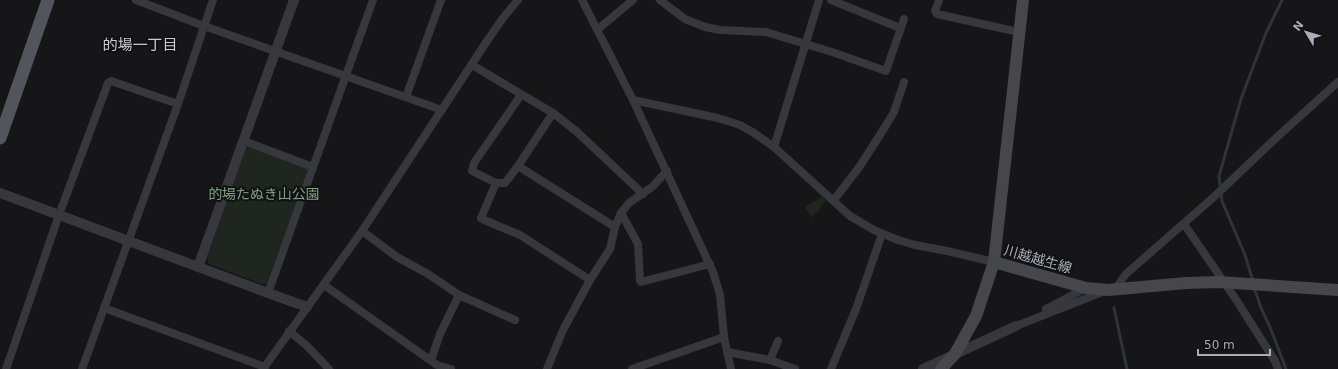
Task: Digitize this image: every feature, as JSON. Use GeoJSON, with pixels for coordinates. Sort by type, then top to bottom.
{"type":"FeatureCollection","features":[{"type":"Feature","properties":{"kind":"main road"},"geometry":{"type":"LineString","coordinates":[[0,138],[48,0]]}},
{"type":"Feature","properties":{"kind":"main road","name":"川越越生線"},"geometry":{"type":"LineString","coordinates":[[1022,0],[994,262],[1086,288],[1111,290],[1186,283],[1230,283],[1338,290]]}},
{"type":"Feature","properties":{"kind":"main road"},"geometry":{"type":"LineString","coordinates":[[941,369],[955,354],[976,316],[994,262]]}},
{"type":"Feature","properties":{"kind":"street"},"geometry":{"type":"LineString","coordinates":[[136,0],[204,26],[442,110]]}},
{"type":"Feature","properties":{"kind":"street"},"geometry":{"type":"LineString","coordinates":[[82,369],[178,104],[213,0]]}},
{"type":"Feature","properties":{"kind":"street"},"geometry":{"type":"LineString","coordinates":[[198,267],[294,0]]}},
{"type":"Feature","properties":{"kind":"street"},"geometry":{"type":"LineString","coordinates":[[268,293],[373,0]]}},
{"type":"Feature","properties":{"kind":"street"},"geometry":{"type":"LineString","coordinates":[[406,97],[441,0]]}},
{"type":"Feature","properties":{"kind":"street"},"geometry":{"type":"LineString","coordinates":[[104,308],[264,368],[362,231],[503,18],[518,0]]}},
{"type":"Feature","properties":{"kind":"street"},"geometry":{"type":"LineString","coordinates":[[582,0],[633,100],[710,264],[720,295],[724,337],[731,369]]}},
{"type":"Feature","properties":{"kind":"street"},"geometry":{"type":"LineString","coordinates":[[597,30],[633,0]]}},
{"type":"Feature","properties":{"kind":"street"},"geometry":{"type":"LineString","coordinates":[[660,0],[685,19],[705,27],[720,30],[766,32],[832,52],[886,71],[904,19]]}},
{"type":"Feature","properties":{"kind":"street"},"geometry":{"type":"LineString","coordinates":[[774,148],[820,0]]}},
{"type":"Feature","properties":{"kind":"street"},"geometry":{"type":"LineString","coordinates":[[831,0],[900,28]]}},
{"type":"Feature","properties":{"kind":"street"},"geometry":{"type":"LineString","coordinates":[[938,0],[936,11],[937,14],[1019,32]]}},
{"type":"Feature","properties":{"kind":"street"},"geometry":{"type":"LineString","coordinates":[[472,65],[553,113],[576,131],[643,194]]}},
{"type":"Feature","properties":{"kind":"street"},"geometry":{"type":"LineString","coordinates":[[6,369],[59,215],[108,83],[111,81],[178,104]]}},
{"type":"Feature","properties":{"kind":"street"},"geometry":{"type":"LineString","coordinates":[[834,200],[860,166],[894,112],[904,82]]}},
{"type":"Feature","properties":{"kind":"street"},"geometry":{"type":"LineString","coordinates":[[1016,326],[1111,290],[1126,274],[1225,187],[1277,137],[1338,82]]}},
{"type":"Feature","properties":{"kind":"street"},"geometry":{"type":"LineString","coordinates":[[521,94],[474,163],[472,171],[496,183],[505,183],[553,113]]}},
{"type":"Feature","properties":{"kind":"street"},"geometry":{"type":"LineString","coordinates":[[633,100],[730,122],[754,133],[774,148],[834,200],[850,216],[882,234],[914,245],[994,262]]}},
{"type":"Feature","properties":{"kind":"street"},"geometry":{"type":"LineString","coordinates":[[244,141],[313,167]]}},
{"type":"Feature","properties":{"kind":"street"},"geometry":{"type":"LineString","coordinates":[[518,166],[615,227]]}},
{"type":"Feature","properties":{"kind":"street"},"geometry":{"type":"LineString","coordinates":[[547,369],[563,330],[590,280],[610,249],[615,227],[621,213],[629,203],[652,187],[667,171]]}},
{"type":"Feature","properties":{"kind":"street"},"geometry":{"type":"LineString","coordinates":[[496,183],[481,218],[520,235],[590,280]]}},
{"type":"Feature","properties":{"kind":"street"},"geometry":{"type":"LineString","coordinates":[[0,193],[307,307]]}},
{"type":"Feature","properties":{"kind":"street"},"geometry":{"type":"LineString","coordinates":[[621,213],[638,244],[641,282],[710,264]]}},
{"type":"Feature","properties":{"kind":"street"},"geometry":{"type":"LineString","coordinates":[[1184,224],[1237,301],[1278,369]]}},
{"type":"Feature","properties":{"kind":"street"},"geometry":{"type":"LineString","coordinates":[[362,231],[397,258],[428,274],[458,295],[515,320]]}},
{"type":"Feature","properties":{"kind":"street"},"geometry":{"type":"LineString","coordinates":[[831,369],[856,309],[882,234]]}},
{"type":"Feature","properties":{"kind":"street"},"geometry":{"type":"LineString","coordinates":[[324,285],[434,364],[451,369]]}},
{"type":"Feature","properties":{"kind":"street"},"geometry":{"type":"LineString","coordinates":[[923,369],[1016,326],[1086,288]]}},
{"type":"Feature","properties":{"kind":"street"},"geometry":{"type":"LineString","coordinates":[[434,364],[440,334],[458,295]]}},
{"type":"Feature","properties":{"kind":"street"},"geometry":{"type":"LineString","coordinates":[[289,331],[307,346],[329,369]]}},
{"type":"Feature","properties":{"kind":"street"},"geometry":{"type":"LineString","coordinates":[[632,369],[724,337]]}},
{"type":"Feature","properties":{"kind":"street"},"geometry":{"type":"LineString","coordinates":[[770,360],[778,341]]}},
{"type":"Feature","properties":{"kind":"street"},"geometry":{"type":"LineString","coordinates":[[727,352],[770,360],[795,369]]}},
{"type":"Feature","properties":{"kind":"green space","name":"的場たぬき山公園"},"geometry":{"type":"Polygon","coordinates":[[[251,147],[306,167],[308,170],[267,283],[262,284],[209,264],[207,258],[246,148],[251,147]]]}},
{"type":"Feature","properties":{"kind":"green space"},"geometry":{"type":"Polygon","coordinates":[[[822,197],[826,201],[812,218],[805,207],[822,197]]]}},
{"type":"Feature","properties":{"kind":"waterway"},"geometry":{"type":"LineString","coordinates":[[1253,281],[1245,255],[1222,201],[1219,176],[1241,99],[1266,33],[1282,0]]}},
{"type":"Feature","properties":{"kind":"waterway"},"geometry":{"type":"LineString","coordinates":[[1254,287],[1286,369]]}},
{"type":"Feature","properties":{"kind":"waterway"},"geometry":{"type":"LineString","coordinates":[[1114,308],[1127,369]]}},
{"type":"Feature","properties":{"kind":"district","name":"的場一丁目"},"geometry":{"type":"Point","coordinates":[140,45]}}]}
